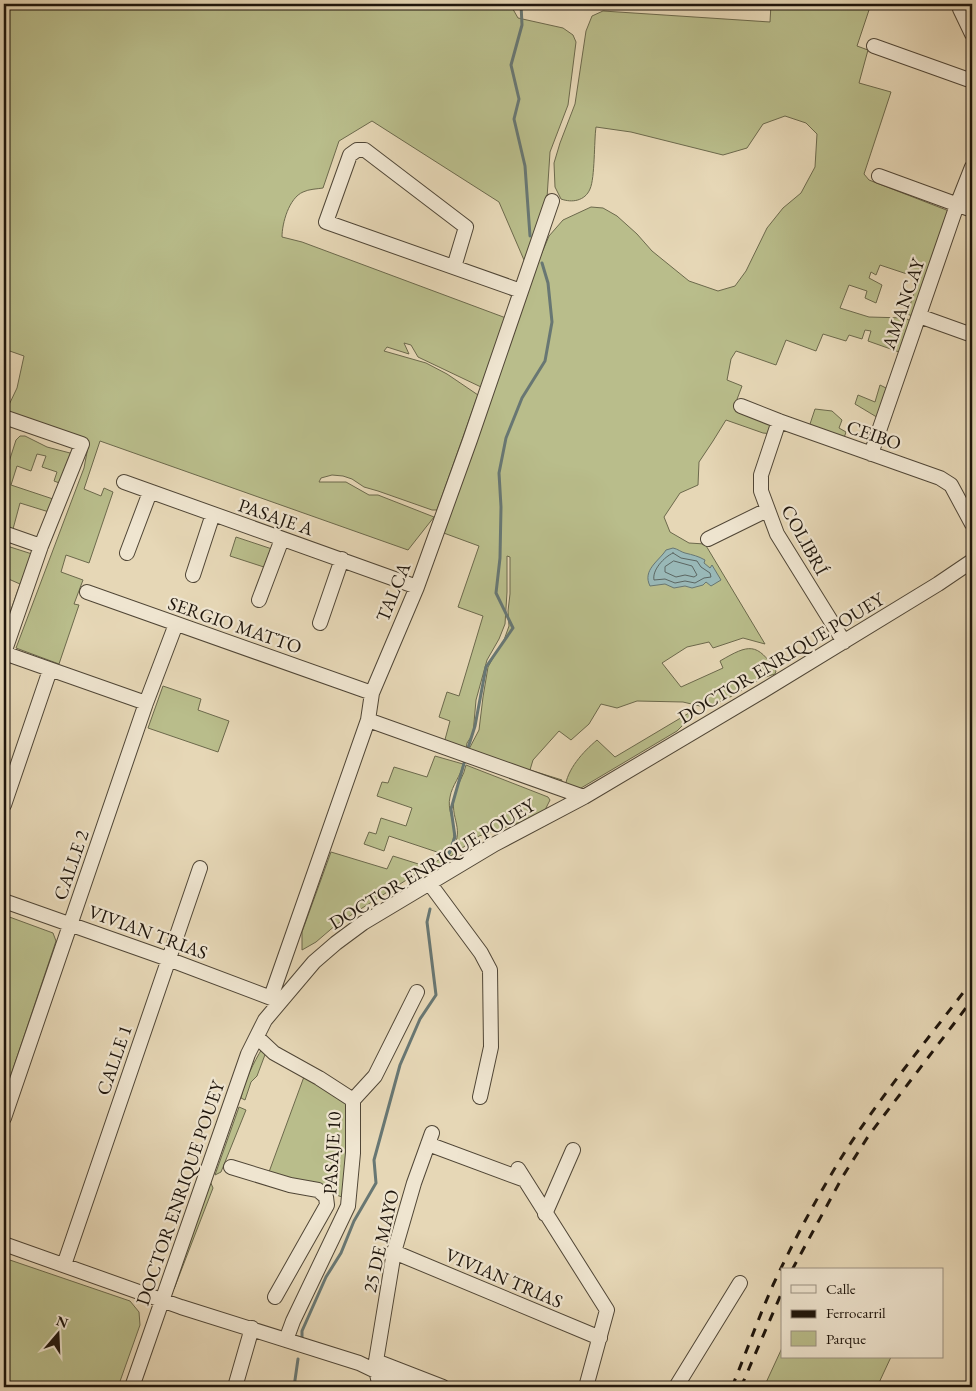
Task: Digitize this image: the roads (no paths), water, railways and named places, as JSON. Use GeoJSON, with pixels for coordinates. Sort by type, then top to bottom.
{"type":"FeatureCollection","features":[{"type":"Feature","properties":{"kind":"street"},"geometry":{"type":"LineString","coordinates":[[960,10],[972,34]]}},
{"type":"Feature","properties":{"kind":"street"},"geometry":{"type":"LineString","coordinates":[[874,46],[972,81]]}},
{"type":"Feature","properties":{"kind":"street"},"geometry":{"type":"LineString","coordinates":[[454,267],[466,227],[365,150],[357,150],[350,155],[326,222],[521,291]]}},
{"type":"Feature","properties":{"kind":"street","name":"AMANCAY"},"geometry":{"type":"LineString","coordinates":[[871,454],[957,205],[972,167]]}},
{"type":"Feature","properties":{"kind":"street"},"geometry":{"type":"LineString","coordinates":[[880,176],[972,210]]}},
{"type":"Feature","properties":{"kind":"street","name":"TALCA"},"geometry":{"type":"LineString","coordinates":[[275,999],[368,720],[372,693],[417,587],[552,201]]}},
{"type":"Feature","properties":{"kind":"street"},"geometry":{"type":"LineString","coordinates":[[919,316],[972,335]]}},
{"type":"Feature","properties":{"kind":"street","name":"CEIBO"},"geometry":{"type":"LineString","coordinates":[[741,406],[940,478],[951,485],[972,524]]}},
{"type":"Feature","properties":{"kind":"street"},"geometry":{"type":"LineString","coordinates":[[4,417],[82,444],[41,546],[4,653],[146,703]]}},
{"type":"Feature","properties":{"kind":"street","name":"COLIBRÍ"},"geometry":{"type":"LineString","coordinates":[[780,421],[761,475],[761,491],[777,534],[844,642]]}},
{"type":"Feature","properties":{"kind":"street","name":"PASAJE A"},"geometry":{"type":"LineString","coordinates":[[124,482],[417,587]]}},
{"type":"Feature","properties":{"kind":"street"},"geometry":{"type":"LineString","coordinates":[[128,554],[150,492]]}},
{"type":"Feature","properties":{"kind":"street"},"geometry":{"type":"LineString","coordinates":[[708,539],[767,510]]}},
{"type":"Feature","properties":{"kind":"street"},"geometry":{"type":"LineString","coordinates":[[192,575],[213,514]]}},
{"type":"Feature","properties":{"kind":"street"},"geometry":{"type":"LineString","coordinates":[[4,532],[41,546]]}},
{"type":"Feature","properties":{"kind":"street"},"geometry":{"type":"LineString","coordinates":[[259,600],[282,539]]}},
{"type":"Feature","properties":{"kind":"street"},"geometry":{"type":"LineString","coordinates":[[320,623],[342,559]]}},
{"type":"Feature","properties":{"kind":"street","name":"DOCTOR ENRIQUE POUEY"},"geometry":{"type":"LineString","coordinates":[[132,1387],[248,1054],[275,999],[336,942],[364,923],[495,844],[584,798],[844,642],[972,561]]}},
{"type":"Feature","properties":{"kind":"street","name":"SERGIO MATTO"},"geometry":{"type":"LineString","coordinates":[[87,592],[372,693]]}},
{"type":"Feature","properties":{"kind":"street","name":"CALLE 2"},"geometry":{"type":"LineString","coordinates":[[4,1118],[146,703],[176,624]]}},
{"type":"Feature","properties":{"kind":"street"},"geometry":{"type":"LineString","coordinates":[[4,805],[50,670]]}},
{"type":"Feature","properties":{"kind":"street"},"geometry":{"type":"LineString","coordinates":[[368,720],[584,798]]}},
{"type":"Feature","properties":{"kind":"street","name":"CALLE 1"},"geometry":{"type":"LineString","coordinates":[[64,1265],[200,868]]}},
{"type":"Feature","properties":{"kind":"street"},"geometry":{"type":"LineString","coordinates":[[430,884],[481,953],[490,970],[492,1047],[480,1097]]}},
{"type":"Feature","properties":{"kind":"street","name":"VIVIAN TRIAS"},"geometry":{"type":"LineString","coordinates":[[4,900],[275,999]]}},
{"type":"Feature","properties":{"kind":"street","name":"PASAJE 10"},"geometry":{"type":"LineString","coordinates":[[286,1340],[292,1320],[348,1206],[353,1153],[353,1100],[374,1076],[417,992]]}},
{"type":"Feature","properties":{"kind":"street"},"geometry":{"type":"LineString","coordinates":[[257,1037],[274,1054],[353,1100]]}},
{"type":"Feature","properties":{"kind":"street","name":"25 DE MAYO"},"geometry":{"type":"LineString","coordinates":[[380,1387],[376,1365],[394,1252],[414,1183],[430,1139],[521,1174],[545,1214]]}},
{"type":"Feature","properties":{"kind":"street"},"geometry":{"type":"LineString","coordinates":[[573,1150],[545,1214],[607,1310],[586,1387]]}},
{"type":"Feature","properties":{"kind":"street"},"geometry":{"type":"LineString","coordinates":[[231,1167],[290,1186],[318,1190],[326,1197],[327,1205],[276,1297]]}},
{"type":"Feature","properties":{"kind":"street"},"geometry":{"type":"LineString","coordinates":[[4,1244],[162,1300],[359,1363],[376,1365],[443,1387]]}},
{"type":"Feature","properties":{"kind":"street","name":"VIVIAN TRIAS"},"geometry":{"type":"LineString","coordinates":[[394,1252],[600,1338]]}},
{"type":"Feature","properties":{"kind":"street"},"geometry":{"type":"LineString","coordinates":[[676,1387],[740,1283]]}},
{"type":"Feature","properties":{"kind":"street"},"geometry":{"type":"LineString","coordinates":[[235,1387],[252,1328]]}},
{"type":"Feature","properties":{"kind":"street"},"geometry":{"type":"LineString","coordinates":[[376,1365],[408,1387]]}},
{"type":"Feature","properties":{"kind":"water"},"geometry":{"type":"Polygon","coordinates":[[[673,548],[705,560],[704,563],[710,568],[712,565],[721,580],[711,586],[706,582],[703,585],[692,588],[685,586],[674,588],[665,584],[650,586],[648,575],[652,566],[666,550],[673,548]]]}},
{"type":"Feature","properties":{"kind":"waterway"},"geometry":{"type":"LineString","coordinates":[[521,4],[522,25],[511,65],[519,99],[514,119],[525,166],[530,236]]}},
{"type":"Feature","properties":{"kind":"waterway"},"geometry":{"type":"LineString","coordinates":[[467,751],[475,726],[486,667],[513,628],[496,593],[500,558],[501,507],[499,473],[506,438],[522,398],[545,361],[552,322],[548,283],[542,263]]}},
{"type":"Feature","properties":{"kind":"waterway"},"geometry":{"type":"LineString","coordinates":[[446,861],[455,837],[451,809],[465,760]]}},
{"type":"Feature","properties":{"kind":"waterway"},"geometry":{"type":"LineString","coordinates":[[302,1338],[302,1331],[326,1277],[341,1253],[354,1221],[376,1183],[374,1160],[400,1065],[420,1019],[436,995],[427,922],[430,909]]}},
{"type":"Feature","properties":{"kind":"waterway"},"geometry":{"type":"LineString","coordinates":[[294,1387],[298,1359]]}},
{"type":"Feature","properties":{"kind":"railway"},"geometry":{"type":"LineString","coordinates":[[781,1268],[833,1171],[858,1132],[972,981]]}},
{"type":"Feature","properties":{"kind":"railway"},"geometry":{"type":"LineString","coordinates":[[793,1268],[843,1176],[869,1135],[972,1000]]}},
{"type":"Feature","properties":{"kind":"railway"},"geometry":{"type":"LineString","coordinates":[[732,1387],[762,1310],[781,1268]]}},
{"type":"Feature","properties":{"kind":"railway"},"geometry":{"type":"LineString","coordinates":[[741,1387],[781,1294]]}}]}
